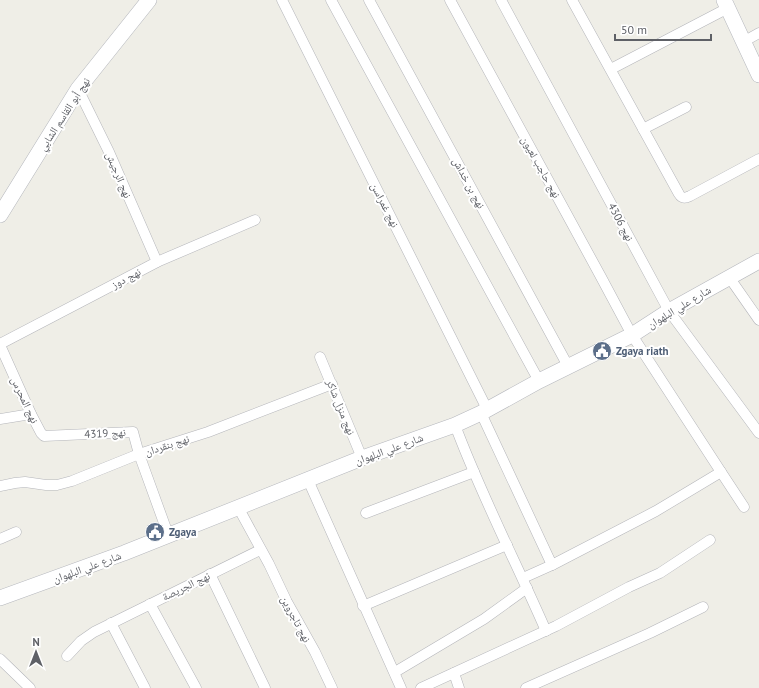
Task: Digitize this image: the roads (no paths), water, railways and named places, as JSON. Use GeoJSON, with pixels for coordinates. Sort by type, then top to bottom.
{"type":"FeatureCollection","features":[{"type":"Feature","properties":{"kind":"street","name":"نهج أبو القاسم الشابي"},"geometry":{"type":"LineString","coordinates":[[0,214],[78,88],[149,0]]}},
{"type":"Feature","properties":{"kind":"street","name":"نهج غمراسن"},"geometry":{"type":"LineString","coordinates":[[282,0],[484,411],[552,565]]}},
{"type":"Feature","properties":{"kind":"street"},"geometry":{"type":"LineString","coordinates":[[332,0],[539,381]]}},
{"type":"Feature","properties":{"kind":"street","name":"نهج بن خداش"},"geometry":{"type":"LineString","coordinates":[[369,0],[568,366]]}},
{"type":"Feature","properties":{"kind":"street","name":"نهج حاجب لعيون"},"geometry":{"type":"LineString","coordinates":[[450,0],[602,277],[632,335],[744,507]]}},
{"type":"Feature","properties":{"kind":"street","name":"نهج 4306"},"geometry":{"type":"LineString","coordinates":[[501,0],[669,312],[759,433]]}},
{"type":"Feature","properties":{"kind":"street"},"geometry":{"type":"LineString","coordinates":[[572,0],[682,198],[690,196],[759,159]]}},
{"type":"Feature","properties":{"kind":"street"},"geometry":{"type":"LineString","coordinates":[[611,69],[726,4],[759,75]]}},
{"type":"Feature","properties":{"kind":"street"},"geometry":{"type":"LineString","coordinates":[[743,42],[759,33]]}},
{"type":"Feature","properties":{"kind":"street","name":"نهج الرجيش"},"geometry":{"type":"LineString","coordinates":[[78,88],[109,152],[157,262]]}},
{"type":"Feature","properties":{"kind":"street"},"geometry":{"type":"LineString","coordinates":[[643,129],[686,107]]}},
{"type":"Feature","properties":{"kind":"street","name":"نهج دوز"},"geometry":{"type":"LineString","coordinates":[[0,345],[157,262],[255,220]]}},
{"type":"Feature","properties":{"kind":"street","name":"شارع علي البلهوان"},"geometry":{"type":"LineString","coordinates":[[0,598],[124,553],[168,534],[362,458],[456,425],[568,366],[632,335],[729,277],[759,261]]}},
{"type":"Feature","properties":{"kind":"street"},"geometry":{"type":"LineString","coordinates":[[729,277],[759,320]]}},
{"type":"Feature","properties":{"kind":"street","name":"نهج المحرس"},"geometry":{"type":"LineString","coordinates":[[0,345],[3,361],[41,433]]}},
{"type":"Feature","properties":{"kind":"street","name":"نهج منزل شاكر"},"geometry":{"type":"LineString","coordinates":[[320,357],[362,458]]}},
{"type":"Feature","properties":{"kind":"street","name":"نهج بنقردان"},"geometry":{"type":"LineString","coordinates":[[0,486],[25,482],[46,486],[57,486],[139,454],[208,432],[332,384]]}},
{"type":"Feature","properties":{"kind":"street"},"geometry":{"type":"LineString","coordinates":[[0,419],[32,414]]}},
{"type":"Feature","properties":{"kind":"street"},"geometry":{"type":"LineString","coordinates":[[456,425],[489,509],[523,578],[546,631]]}},
{"type":"Feature","properties":{"kind":"street","name":"نهج 4319"},"geometry":{"type":"LineString","coordinates":[[41,433],[46,436],[133,432],[139,454],[168,534]]}},
{"type":"Feature","properties":{"kind":"street"},"geometry":{"type":"LineString","coordinates":[[366,513],[474,472]]}},
{"type":"Feature","properties":{"kind":"street"},"geometry":{"type":"LineString","coordinates":[[523,578],[552,565],[656,511],[721,472]]}},
{"type":"Feature","properties":{"kind":"street"},"geometry":{"type":"LineString","coordinates":[[308,480],[363,606],[401,688]]}},
{"type":"Feature","properties":{"kind":"street","name":"نهج تاجروين"},"geometry":{"type":"LineString","coordinates":[[238,507],[260,550],[269,564],[286,602],[315,652],[332,688]]}},
{"type":"Feature","properties":{"kind":"street"},"geometry":{"type":"LineString","coordinates":[[0,539],[16,532]]}},
{"type":"Feature","properties":{"kind":"street"},"geometry":{"type":"LineString","coordinates":[[421,688],[546,631],[660,573],[710,540]]}},
{"type":"Feature","properties":{"kind":"street"},"geometry":{"type":"LineString","coordinates":[[363,606],[507,545]]}},
{"type":"Feature","properties":{"kind":"street","name":"نهج الجريصة"},"geometry":{"type":"LineString","coordinates":[[66,656],[81,641],[94,632],[260,550]]}},
{"type":"Feature","properties":{"kind":"street"},"geometry":{"type":"LineString","coordinates":[[210,574],[265,688]]}},
{"type":"Feature","properties":{"kind":"street"},"geometry":{"type":"LineString","coordinates":[[394,672],[484,619],[527,588]]}},
{"type":"Feature","properties":{"kind":"street"},"geometry":{"type":"LineString","coordinates":[[150,604],[196,688]]}},
{"type":"Feature","properties":{"kind":"street"},"geometry":{"type":"LineString","coordinates":[[526,688],[644,636],[703,607]]}},
{"type":"Feature","properties":{"kind":"street"},"geometry":{"type":"LineString","coordinates":[[111,623],[145,688]]}},
{"type":"Feature","properties":{"kind":"street"},"geometry":{"type":"LineString","coordinates":[[0,659],[30,688]]}},
{"type":"Feature","properties":{"kind":"street"},"geometry":{"type":"LineString","coordinates":[[454,673],[459,688]]}},
{"type":"Feature","properties":{"kind":"place","name":"Zgaya riath"},"geometry":{"type":"Point","coordinates":[602,351]}},
{"type":"Feature","properties":{"kind":"place","name":"Zgaya"},"geometry":{"type":"Point","coordinates":[155,532]}}]}
